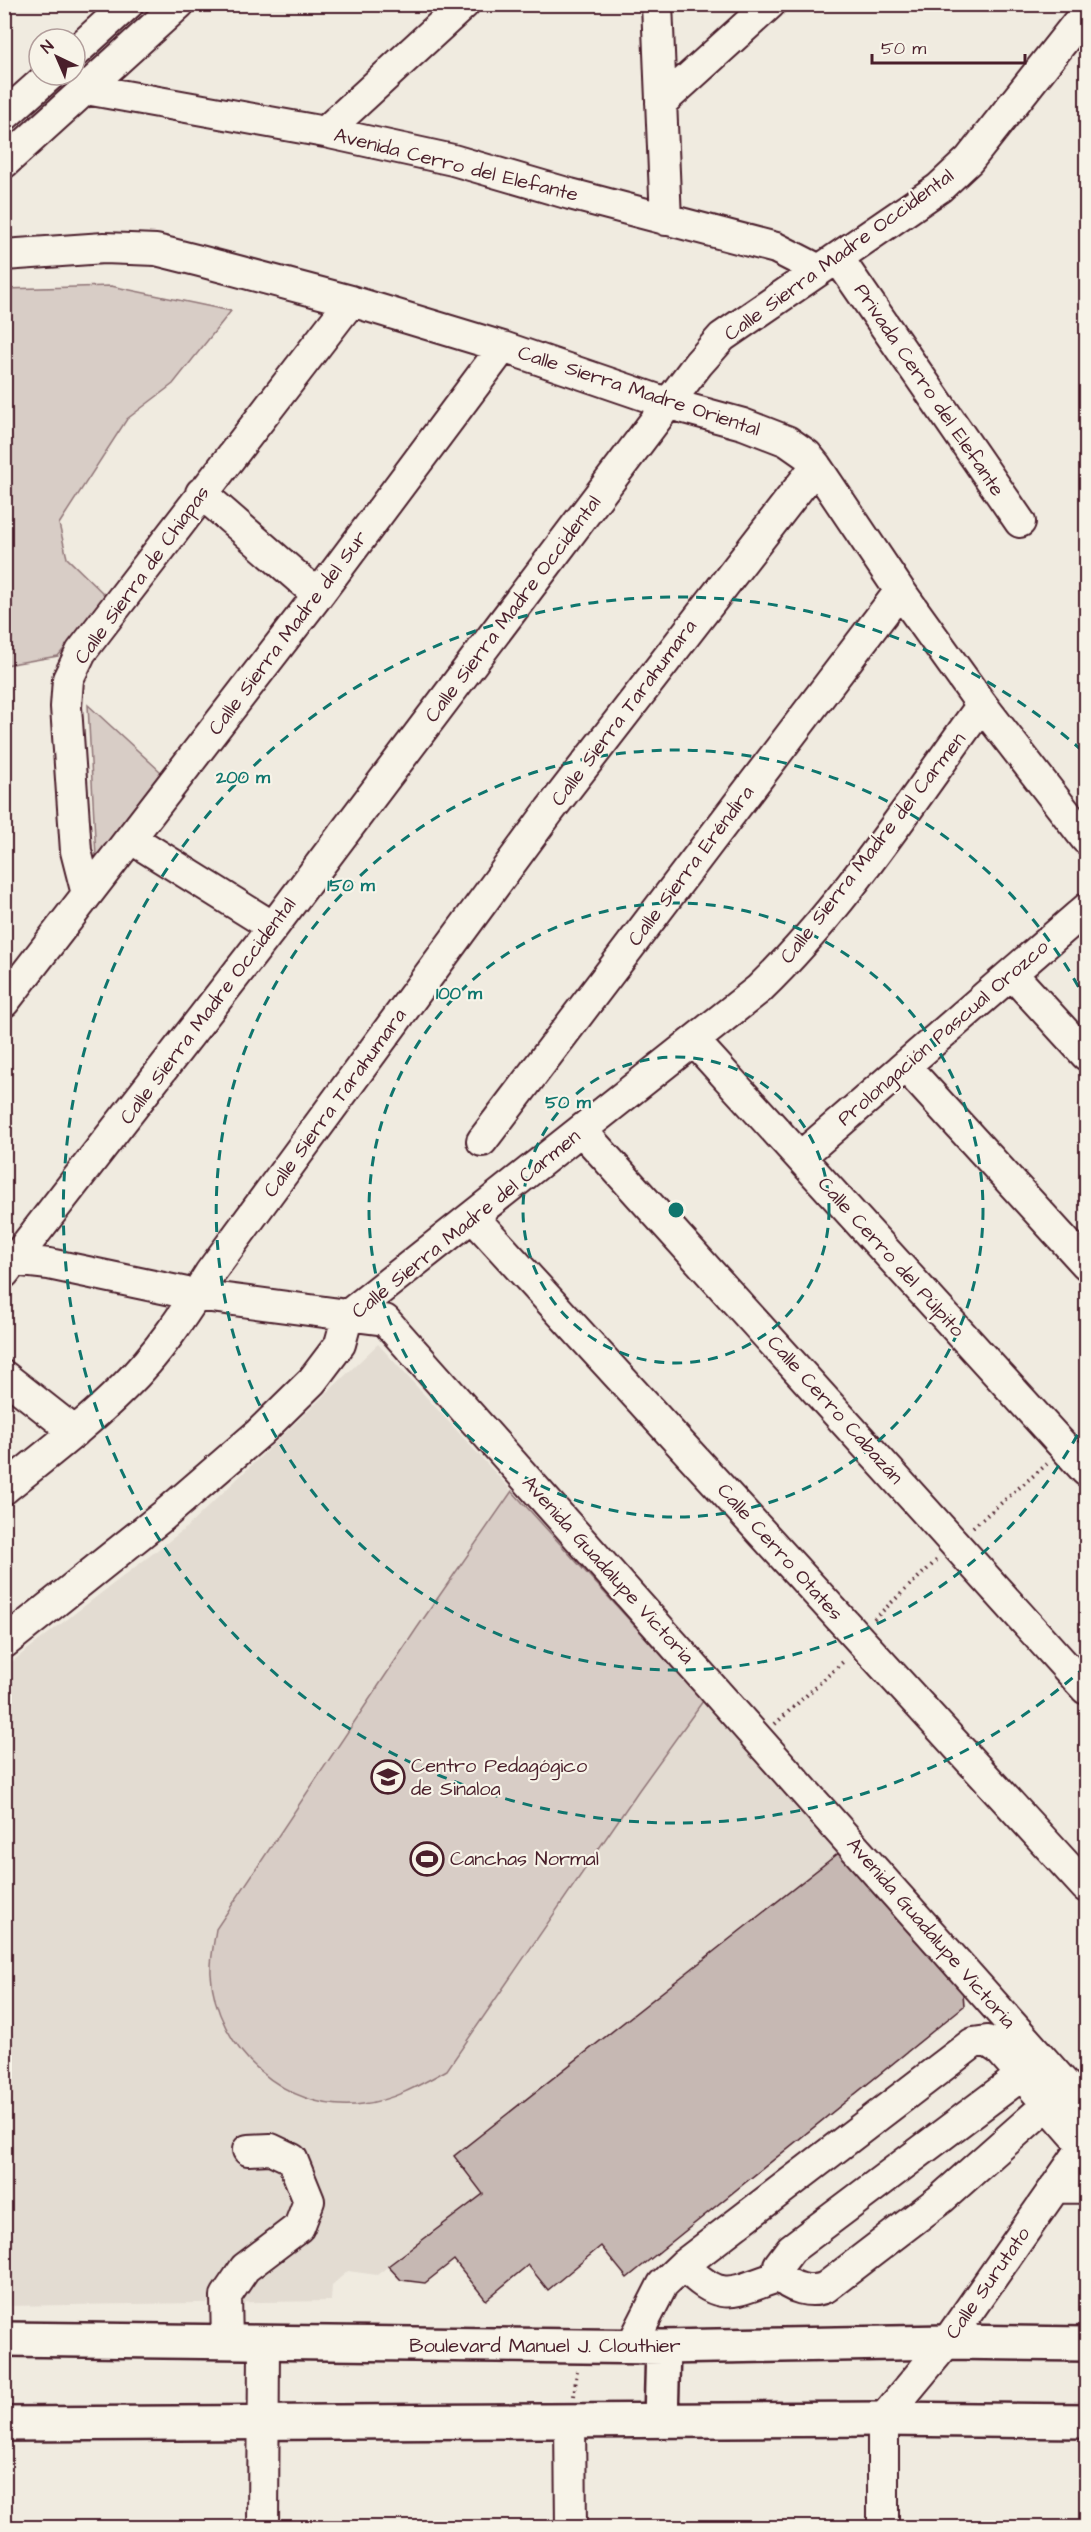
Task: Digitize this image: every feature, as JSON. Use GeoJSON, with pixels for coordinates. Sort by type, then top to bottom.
{"type":"FeatureCollection","features":[{"type":"Feature","properties":{"kind":"main road","name":"Boulevard Manuel J. Clouthier"},"geometry":{"type":"LineString","coordinates":[[4,2339],[647,2347],[947,2342],[1086,2344]]}},
{"type":"Feature","properties":{"kind":"main road"},"geometry":{"type":"LineString","coordinates":[[647,2347],[661,2420]]}},
{"type":"Feature","properties":{"kind":"main road"},"geometry":{"type":"LineString","coordinates":[[4,2424],[883,2419],[1086,2421]]}},
{"type":"Feature","properties":{"kind":"street"},"geometry":{"type":"LineString","coordinates":[[87,41],[128,4]]}},
{"type":"Feature","properties":{"kind":"street"},"geometry":{"type":"LineString","coordinates":[[4,163],[179,4]]}},
{"type":"Feature","properties":{"kind":"street"},"geometry":{"type":"LineString","coordinates":[[325,132],[464,4]]}},
{"type":"Feature","properties":{"kind":"street"},"geometry":{"type":"LineString","coordinates":[[657,4],[666,220]]}},
{"type":"Feature","properties":{"kind":"street"},"geometry":{"type":"LineString","coordinates":[[661,103],[770,4]]}},
{"type":"Feature","properties":{"kind":"street","name":"Calle Sierra Madre Occidental"},"geometry":{"type":"LineString","coordinates":[[8,1264],[273,927],[670,405],[698,364],[722,337],[939,188],[969,159],[1086,12]]}},
{"type":"Feature","properties":{"kind":"street"},"geometry":{"type":"LineString","coordinates":[[4,116],[37,87]]}},
{"type":"Feature","properties":{"kind":"street","name":"Avenida Cerro del Elefante"},"geometry":{"type":"LineString","coordinates":[[86,89],[325,132],[453,160],[829,264]]}},
{"type":"Feature","properties":{"kind":"street","name":"Calle Sierra Madre Oriental"},"geometry":{"type":"LineString","coordinates":[[4,255],[105,248],[156,250],[351,301],[503,347],[670,405],[742,424],[787,441],[807,455],[816,466],[900,591],[982,705],[1086,839]]}},
{"type":"Feature","properties":{"kind":"street","name":"Privada Cerro del Elefante"},"geometry":{"type":"LineString","coordinates":[[829,264],[1020,522]]}},
{"type":"Feature","properties":{"kind":"street","name":"Calle Sierra de Chiapas"},"geometry":{"type":"LineString","coordinates":[[87,894],[76,851],[66,707],[69,679],[81,652],[201,493],[351,301]]}},
{"type":"Feature","properties":{"kind":"street","name":"Calle Sierra Madre del Sur"},"geometry":{"type":"LineString","coordinates":[[4,1002],[318,595],[503,347]]}},
{"type":"Feature","properties":{"kind":"street","name":"Calle Sierra Tarahumara"},"geometry":{"type":"LineString","coordinates":[[4,1489],[75,1432],[125,1386],[169,1335],[550,810],[816,466]]}},
{"type":"Feature","properties":{"kind":"street"},"geometry":{"type":"LineString","coordinates":[[201,493],[318,595]]}},
{"type":"Feature","properties":{"kind":"street","name":"Calle Sierra Eréndira"},"geometry":{"type":"LineString","coordinates":[[482,1142],[900,591]]}},
{"type":"Feature","properties":{"kind":"street","name":"Calle Sierra Madre del Carmen"},"geometry":{"type":"LineString","coordinates":[[4,1643],[163,1516],[259,1433],[312,1381],[340,1344],[348,1315],[759,989],[796,953],[851,884],[982,705]]}},
{"type":"Feature","properties":{"kind":"street"},"geometry":{"type":"LineString","coordinates":[[132,839],[273,927]]}},
{"type":"Feature","properties":{"kind":"street","name":"Prolongación Pascual Orozco"},"geometry":{"type":"LineString","coordinates":[[800,1157],[1086,909]]}},
{"type":"Feature","properties":{"kind":"street"},"geometry":{"type":"LineString","coordinates":[[1012,974],[1086,1054]]}},
{"type":"Feature","properties":{"kind":"street","name":"Calle Cerro del Púlpito"},"geometry":{"type":"LineString","coordinates":[[695,1042],[1086,1472]]}},
{"type":"Feature","properties":{"kind":"street"},"geometry":{"type":"LineString","coordinates":[[905,1066],[1086,1264]]}},
{"type":"Feature","properties":{"kind":"street","name":"Calle Cerro Cabazán"},"geometry":{"type":"LineString","coordinates":[[582,1131],[1086,1689]]}},
{"type":"Feature","properties":{"kind":"street","name":"Calle Cerro Otates"},"geometry":{"type":"LineString","coordinates":[[473,1217],[1086,1887]]}},
{"type":"Feature","properties":{"kind":"street","name":"Avenida Guadalupe Victoria"},"geometry":{"type":"LineString","coordinates":[[8,1264],[196,1295],[385,1320],[1086,2108]]}},
{"type":"Feature","properties":{"kind":"street"},"geometry":{"type":"LineString","coordinates":[[4,1376],[75,1432]]}},
{"type":"Feature","properties":{"kind":"street"},"geometry":{"type":"LineString","coordinates":[[647,2347],[663,2284],[683,2265],[973,2043],[987,2041],[999,2049],[1085,2144]]}},
{"type":"Feature","properties":{"kind":"street"},"geometry":{"type":"LineString","coordinates":[[1022,2075],[791,2249],[779,2265],[780,2276],[795,2287],[813,2290],[826,2287],[942,2198],[1048,2104]]}},
{"type":"Feature","properties":{"kind":"street","name":"Calle Surutato"},"geometry":{"type":"LineString","coordinates":[[883,2419],[947,2342],[1085,2144]]}},
{"type":"Feature","properties":{"kind":"street"},"geometry":{"type":"LineString","coordinates":[[227,2342],[226,2296],[245,2268],[299,2227],[309,2201],[292,2159],[271,2149],[248,2150]]}},
{"type":"Feature","properties":{"kind":"street"},"geometry":{"type":"LineString","coordinates":[[1055,2187],[1086,2188]]}},
{"type":"Feature","properties":{"kind":"street"},"geometry":{"type":"LineString","coordinates":[[683,2265],[702,2284],[724,2292],[780,2276]]}},
{"type":"Feature","properties":{"kind":"street"},"geometry":{"type":"LineString","coordinates":[[263,2528],[264,2343]]}},
{"type":"Feature","properties":{"kind":"street"},"geometry":{"type":"LineString","coordinates":[[883,2419],[883,2528]]}},
{"type":"Feature","properties":{"kind":"street"},"geometry":{"type":"LineString","coordinates":[[570,2420],[571,2528]]}},
{"type":"Feature","properties":{"kind":"path"},"geometry":{"type":"LineString","coordinates":[[759,1738],[863,1643],[867,1625],[956,1543],[1065,1448]]}},
{"type":"Feature","properties":{"kind":"path"},"geometry":{"type":"LineString","coordinates":[[570,2420],[581,2346]]}},
{"type":"Feature","properties":{"kind":"shaded area"},"geometry":{"type":"Polygon","coordinates":[[[111,286],[231,311],[173,384],[127,419],[59,524],[67,558],[107,597],[58,656],[5,665],[5,289],[111,286]]]}},
{"type":"Feature","properties":{"kind":"shaded area"},"geometry":{"type":"Polygon","coordinates":[[[88,705],[161,772],[96,857],[88,705]]]}},
{"type":"Feature","properties":{"kind":"shaded area","name":"Centro Pedagógico de Sinaloa"},"geometry":{"type":"Polygon","coordinates":[[[378,1344],[840,1852],[454,2156],[483,2194],[377,2275],[348,2271],[332,2285],[331,2301],[5,2306],[5,1667],[186,1528],[378,1344]]]}},
{"type":"Feature","properties":{"kind":"shaded area","name":"Canchas Normal"},"geometry":{"type":"Polygon","coordinates":[[[512,1491],[703,1701],[639,1790],[447,2070],[406,2091],[374,2102],[335,2105],[308,2099],[283,2087],[260,2071],[241,2051],[226,2027],[216,2001],[211,1974],[216,1929],[417,1628],[512,1491]]]}},
{"type":"Feature","properties":{"kind":"building"},"geometry":{"type":"Polygon","coordinates":[[[840,1852],[962,1982],[964,2006],[627,2278],[601,2246],[548,2290],[528,2265],[486,2300],[454,2260],[425,2283],[401,2280],[388,2266],[483,2194],[454,2156],[840,1852]]]}},
{"type":"Feature","properties":{"kind":"place","name":"Centro Pedagógico de Sinaloa"},"geometry":{"type":"Point","coordinates":[388,1777]}},
{"type":"Feature","properties":{"kind":"place","name":"Canchas Normal"},"geometry":{"type":"Point","coordinates":[427,1859]}}]}
